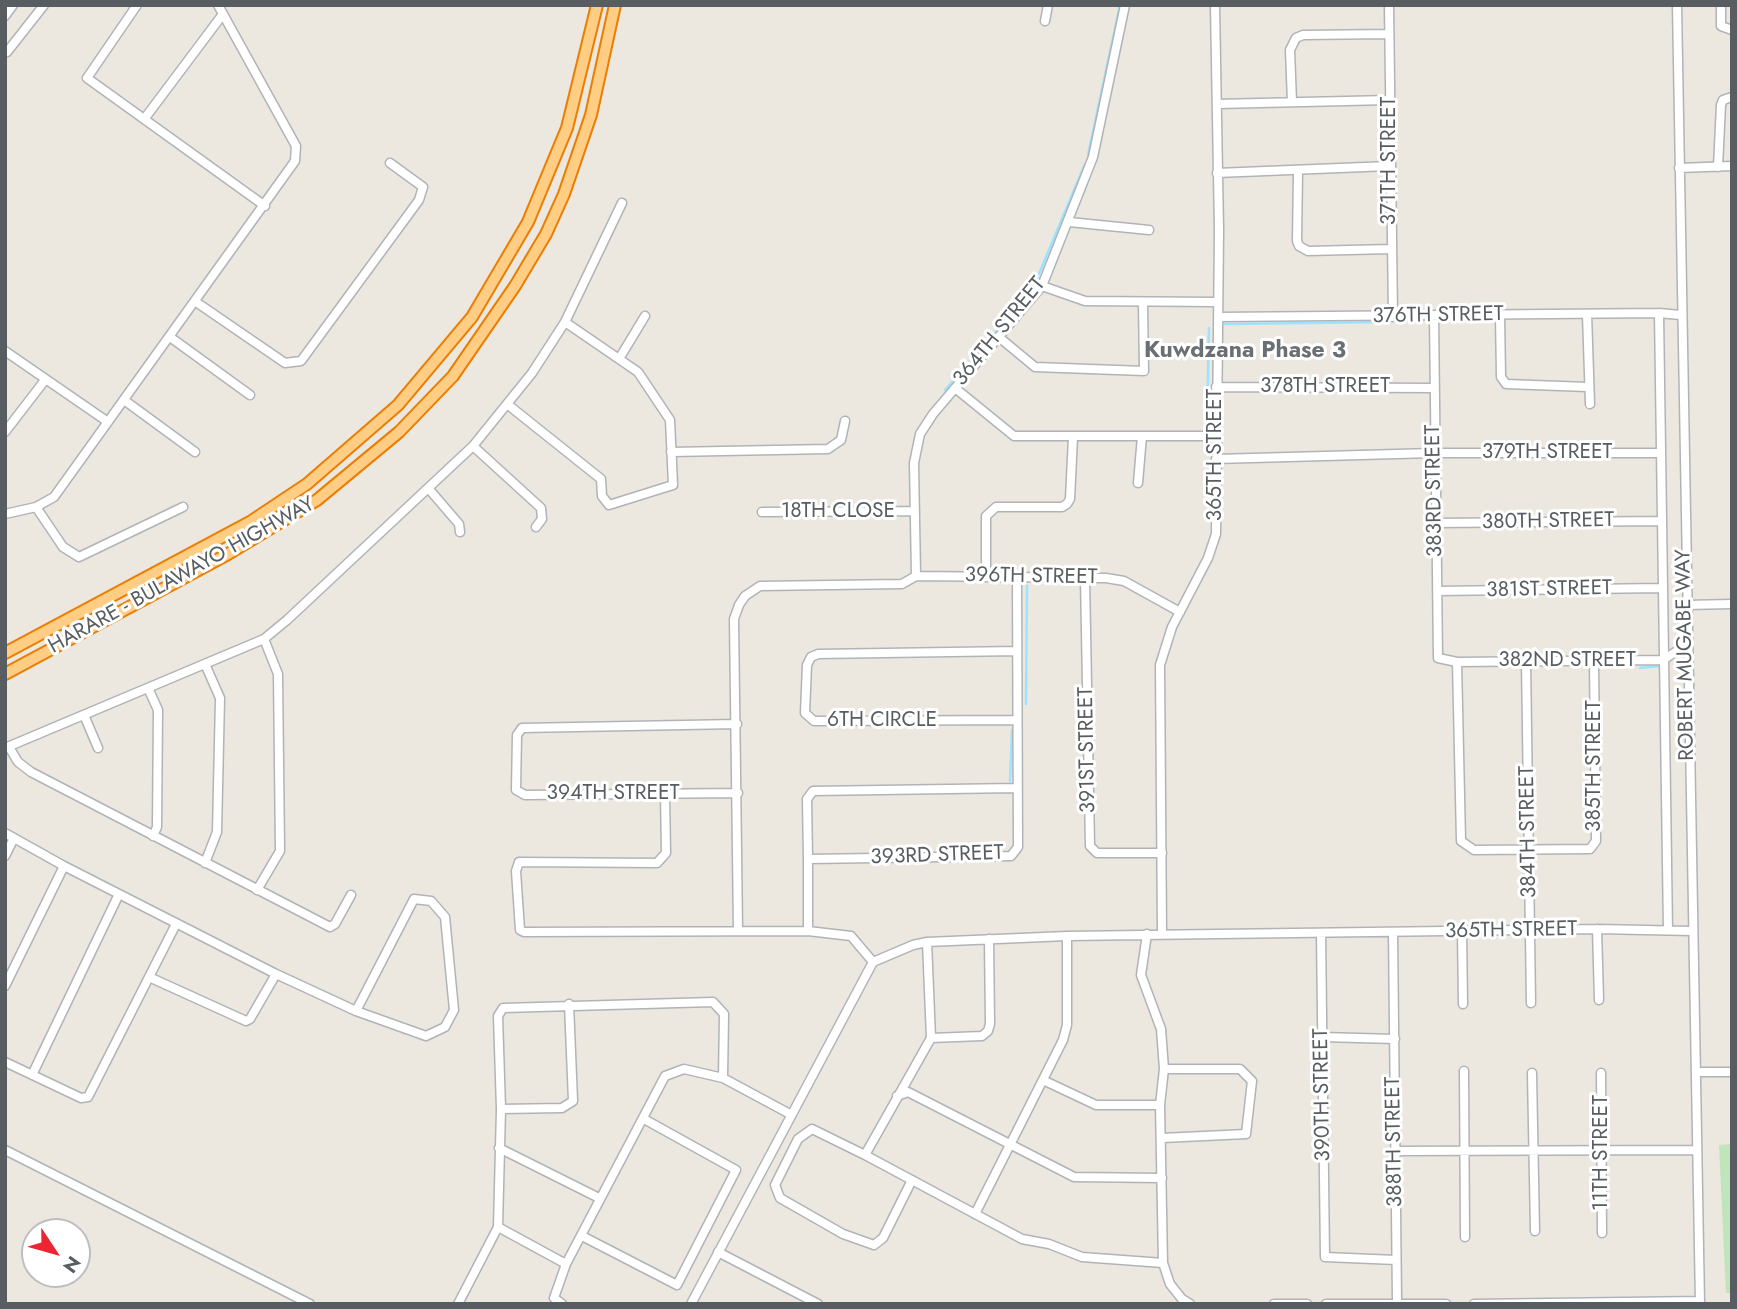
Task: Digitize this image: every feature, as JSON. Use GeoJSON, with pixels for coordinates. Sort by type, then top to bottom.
{"type":"FeatureCollection","features":[{"type":"Feature","properties":{"kind":"highway","name":"HARARE - BULAWAYO HIGHWAY"},"geometry":{"type":"LineString","coordinates":[[5,653],[214,544],[277,505],[365,437],[398,405],[472,317],[528,222],[567,128],[597,5]]}},
{"type":"Feature","properties":{"kind":"highway","name":"HARARE - BULAWAYO HIGHWAY"},"geometry":{"type":"LineString","coordinates":[[5,674],[228,554],[309,506],[399,432],[453,376],[515,286],[564,194],[591,115],[615,5]]}},
{"type":"Feature","properties":{"kind":"street"},"geometry":{"type":"LineString","coordinates":[[5,16],[13,5]]}},
{"type":"Feature","properties":{"kind":"street"},"geometry":{"type":"LineString","coordinates":[[7,52],[44,5]]}},
{"type":"Feature","properties":{"kind":"street"},"geometry":{"type":"LineString","coordinates":[[137,5],[87,78],[265,206]]}},
{"type":"Feature","properties":{"kind":"street"},"geometry":{"type":"LineString","coordinates":[[5,514],[36,507],[54,497],[291,171],[297,153],[296,146],[218,5]]}},
{"type":"Feature","properties":{"kind":"street"},"geometry":{"type":"LineString","coordinates":[[1045,21],[1048,5]]}},
{"type":"Feature","properties":{"kind":"street","name":"364TH STREET"},"geometry":{"type":"LineString","coordinates":[[916,576],[914,463],[920,434],[955,387],[1000,338],[1042,286],[1095,151],[1125,5]]}},
{"type":"Feature","properties":{"kind":"street","name":"365TH STREET"},"geometry":{"type":"LineString","coordinates":[[1161,934],[1160,665],[1180,612],[1208,558],[1216,534],[1215,5]]}},
{"type":"Feature","properties":{"kind":"street","name":"371TH STREET"},"geometry":{"type":"LineString","coordinates":[[1389,5],[1393,317]]}},
{"type":"Feature","properties":{"kind":"street","name":"ROBERT MUGABE WAY"},"geometry":{"type":"LineString","coordinates":[[1676,5],[1700,1303]]}},
{"type":"Feature","properties":{"kind":"street"},"geometry":{"type":"LineString","coordinates":[[1721,5],[1721,26],[1732,30]]}},
{"type":"Feature","properties":{"kind":"street"},"geometry":{"type":"LineString","coordinates":[[145,118],[223,14]]}},
{"type":"Feature","properties":{"kind":"street"},"geometry":{"type":"LineString","coordinates":[[1292,102],[1290,50],[1296,38],[1303,35],[1389,34]]}},
{"type":"Feature","properties":{"kind":"street"},"geometry":{"type":"LineString","coordinates":[[1718,167],[1721,105],[1723,100],[1732,97]]}},
{"type":"Feature","properties":{"kind":"street"},"geometry":{"type":"LineString","coordinates":[[1217,104],[1389,100]]}},
{"type":"Feature","properties":{"kind":"street"},"geometry":{"type":"LineString","coordinates":[[196,302],[285,363],[301,360],[419,200],[422,187],[390,163]]}},
{"type":"Feature","properties":{"kind":"street"},"geometry":{"type":"LineString","coordinates":[[1217,173],[1298,172],[1389,166]]}},
{"type":"Feature","properties":{"kind":"street"},"geometry":{"type":"LineString","coordinates":[[1679,168],[1732,166]]}},
{"type":"Feature","properties":{"kind":"street"},"geometry":{"type":"LineString","coordinates":[[1298,172],[1299,246],[1308,251],[1391,249]]}},
{"type":"Feature","properties":{"kind":"street"},"geometry":{"type":"LineString","coordinates":[[351,895],[335,924],[330,927],[31,772],[18,762],[7,748],[264,639],[473,446],[532,373],[565,322],[622,203]]}},
{"type":"Feature","properties":{"kind":"street"},"geometry":{"type":"LineString","coordinates":[[1069,222],[1149,230]]}},
{"type":"Feature","properties":{"kind":"street"},"geometry":{"type":"LineString","coordinates":[[1042,286],[1076,300],[1217,302]]}},
{"type":"Feature","properties":{"kind":"street"},"geometry":{"type":"LineString","coordinates":[[1000,338],[1035,367],[1144,371],[1143,303]]}},
{"type":"Feature","properties":{"kind":"street"},"geometry":{"type":"LineString","coordinates":[[1659,313],[1668,930]]}},
{"type":"Feature","properties":{"kind":"street"},"geometry":{"type":"LineString","coordinates":[[1587,314],[1590,404]]}},
{"type":"Feature","properties":{"kind":"street"},"geometry":{"type":"LineString","coordinates":[[1500,315],[1501,377],[1506,384],[1588,387]]}},
{"type":"Feature","properties":{"kind":"street","name":"376TH STREET"},"geometry":{"type":"LineString","coordinates":[[1217,317],[1680,315]]}},
{"type":"Feature","properties":{"kind":"street"},"geometry":{"type":"LineString","coordinates":[[620,359],[645,316]]}},
{"type":"Feature","properties":{"kind":"street","name":"383RD STREET"},"geometry":{"type":"LineString","coordinates":[[1434,316],[1433,453],[1437,655],[1444,661]]}},
{"type":"Feature","properties":{"kind":"street"},"geometry":{"type":"LineString","coordinates":[[507,404],[601,479],[602,496],[609,505],[673,485],[670,420],[639,372],[565,322]]}},
{"type":"Feature","properties":{"kind":"street"},"geometry":{"type":"LineString","coordinates":[[170,337],[250,395]]}},
{"type":"Feature","properties":{"kind":"street"},"geometry":{"type":"LineString","coordinates":[[5,351],[108,422]]}},
{"type":"Feature","properties":{"kind":"street"},"geometry":{"type":"LineString","coordinates":[[5,432],[45,380]]}},
{"type":"Feature","properties":{"kind":"street"},"geometry":{"type":"LineString","coordinates":[[955,387],[1011,435],[1216,436]]}},
{"type":"Feature","properties":{"kind":"street","name":"378TH STREET"},"geometry":{"type":"LineString","coordinates":[[1216,387],[1435,388]]}},
{"type":"Feature","properties":{"kind":"street"},"geometry":{"type":"LineString","coordinates":[[124,400],[195,452]]}},
{"type":"Feature","properties":{"kind":"street"},"geometry":{"type":"LineString","coordinates":[[671,452],[828,449],[841,440],[845,421]]}},
{"type":"Feature","properties":{"kind":"street"},"geometry":{"type":"LineString","coordinates":[[1138,483],[1142,436]]}},
{"type":"Feature","properties":{"kind":"street"},"geometry":{"type":"LineString","coordinates":[[986,577],[986,516],[996,507],[1067,504],[1070,499],[1073,437]]}},
{"type":"Feature","properties":{"kind":"street"},"geometry":{"type":"LineString","coordinates":[[473,446],[541,509],[542,519],[536,527]]}},
{"type":"Feature","properties":{"kind":"street","name":"379TH STREET"},"geometry":{"type":"LineString","coordinates":[[1216,459],[1433,453],[1660,453]]}},
{"type":"Feature","properties":{"kind":"street"},"geometry":{"type":"LineString","coordinates":[[428,488],[459,524],[460,532]]}},
{"type":"Feature","properties":{"kind":"street"},"geometry":{"type":"LineString","coordinates":[[36,507],[63,547],[79,557],[183,507]]}},
{"type":"Feature","properties":{"kind":"street","name":"18TH CLOSE"},"geometry":{"type":"LineString","coordinates":[[762,512],[915,512]]}},
{"type":"Feature","properties":{"kind":"street","name":"380TH STREET"},"geometry":{"type":"LineString","coordinates":[[1436,523],[1661,521]]}},
{"type":"Feature","properties":{"kind":"street","name":"396TH STREET"},"geometry":{"type":"LineString","coordinates":[[738,930],[734,618],[745,596],[760,586],[902,584],[916,576],[1085,578],[1124,581],[1180,612]]}},
{"type":"Feature","properties":{"kind":"street","name":"393RD STREET"},"geometry":{"type":"LineString","coordinates":[[808,859],[1008,857],[1018,847],[1017,577]]}},
{"type":"Feature","properties":{"kind":"street","name":"391ST STREET"},"geometry":{"type":"LineString","coordinates":[[1085,578],[1090,846],[1097,853],[1162,853]]}},
{"type":"Feature","properties":{"kind":"street","name":"381ST STREET"},"geometry":{"type":"LineString","coordinates":[[1437,591],[1661,588]]}},
{"type":"Feature","properties":{"kind":"street"},"geometry":{"type":"LineString","coordinates":[[1685,605],[1732,604]]}},
{"type":"Feature","properties":{"kind":"street"},"geometry":{"type":"LineString","coordinates":[[257,890],[280,851],[278,674],[264,639]]}},
{"type":"Feature","properties":{"kind":"street","name":"382ND STREET"},"geometry":{"type":"LineString","coordinates":[[1444,661],[1663,660],[1686,645]]}},
{"type":"Feature","properties":{"kind":"street","name":"6TH CIRCLE"},"geometry":{"type":"LineString","coordinates":[[1016,720],[814,721],[805,713],[807,665],[811,657],[818,654],[1017,651]]}},
{"type":"Feature","properties":{"kind":"street","name":"384TH STREET"},"geometry":{"type":"LineString","coordinates":[[1526,661],[1531,1003]]}},
{"type":"Feature","properties":{"kind":"street","name":"385TH STREET"},"geometry":{"type":"LineString","coordinates":[[1530,848],[1590,849],[1595,845],[1594,661]]}},
{"type":"Feature","properties":{"kind":"street"},"geometry":{"type":"LineString","coordinates":[[1457,662],[1461,841],[1474,850],[1530,848]]}},
{"type":"Feature","properties":{"kind":"street"},"geometry":{"type":"LineString","coordinates":[[205,664],[220,698],[217,832],[205,863]]}},
{"type":"Feature","properties":{"kind":"street"},"geometry":{"type":"LineString","coordinates":[[148,688],[158,710],[157,827],[153,836]]}},
{"type":"Feature","properties":{"kind":"street"},"geometry":{"type":"LineString","coordinates":[[84,715],[98,748]]}},
{"type":"Feature","properties":{"kind":"street","name":"394TH STREET"},"geometry":{"type":"LineString","coordinates":[[737,724],[518,730],[516,790],[519,793],[738,793]]}},
{"type":"Feature","properties":{"kind":"street"},"geometry":{"type":"LineString","coordinates":[[808,931],[807,799],[813,791],[1017,788]]}},
{"type":"Feature","properties":{"kind":"street"},"geometry":{"type":"LineString","coordinates":[[665,794],[666,853],[656,863],[519,862],[516,871],[520,930],[808,931],[851,936],[873,962],[691,1304]]}},
{"type":"Feature","properties":{"kind":"street"},"geometry":{"type":"LineString","coordinates":[[5,833],[276,974],[356,1011],[426,1036],[440,1031],[450,1021],[454,1010],[444,917],[431,901],[414,899],[356,1011]]}},
{"type":"Feature","properties":{"kind":"street"},"geometry":{"type":"LineString","coordinates":[[5,856],[14,838]]}},
{"type":"Feature","properties":{"kind":"street"},"geometry":{"type":"LineString","coordinates":[[5,986],[64,866]]}},
{"type":"Feature","properties":{"kind":"street"},"geometry":{"type":"LineString","coordinates":[[32,1075],[119,894]]}},
{"type":"Feature","properties":{"kind":"street"},"geometry":{"type":"LineString","coordinates":[[5,1062],[81,1098],[88,1097],[176,923]]}},
{"type":"Feature","properties":{"kind":"street"},"geometry":{"type":"LineString","coordinates":[[1597,929],[1598,1000]]}},
{"type":"Feature","properties":{"kind":"street","name":"365TH STREET"},"geometry":{"type":"LineString","coordinates":[[873,962],[903,948],[927,942],[1067,936],[1597,929],[1692,931]]}},
{"type":"Feature","properties":{"kind":"street","name":"388TH STREET"},"geometry":{"type":"LineString","coordinates":[[1393,932],[1398,1302]]}},
{"type":"Feature","properties":{"kind":"street"},"geometry":{"type":"LineString","coordinates":[[1462,932],[1463,1004]]}},
{"type":"Feature","properties":{"kind":"street","name":"390TH STREET"},"geometry":{"type":"LineString","coordinates":[[1321,933],[1325,1257],[1396,1260]]}},
{"type":"Feature","properties":{"kind":"street"},"geometry":{"type":"LineString","coordinates":[[1147,934],[1141,975],[1161,1029],[1164,1069],[1160,1105],[1163,1138],[1163,1263],[1170,1284],[1182,1299],[1190,1304]]}},
{"type":"Feature","properties":{"kind":"street"},"geometry":{"type":"LineString","coordinates":[[975,1214],[1045,1081],[1068,1025],[1067,936]]}},
{"type":"Feature","properties":{"kind":"street"},"geometry":{"type":"LineString","coordinates":[[931,1038],[982,1035],[988,1031],[989,939]]}},
{"type":"Feature","properties":{"kind":"street"},"geometry":{"type":"LineString","coordinates":[[865,1155],[931,1038],[927,942]]}},
{"type":"Feature","properties":{"kind":"street"},"geometry":{"type":"LineString","coordinates":[[149,977],[246,1021],[250,1019],[276,974]]}},
{"type":"Feature","properties":{"kind":"street"},"geometry":{"type":"LineString","coordinates":[[458,1304],[498,1227],[500,1012],[508,1006],[713,1002],[724,1014],[723,1078]]}},
{"type":"Feature","properties":{"kind":"street"},"geometry":{"type":"LineString","coordinates":[[501,1110],[562,1108],[573,1101],[569,1004]]}},
{"type":"Feature","properties":{"kind":"street"},"geometry":{"type":"LineString","coordinates":[[1322,1037],[1395,1039]]}},
{"type":"Feature","properties":{"kind":"street"},"geometry":{"type":"LineString","coordinates":[[562,1304],[554,1298],[566,1264],[665,1076],[684,1069],[723,1078],[790,1114]]}},
{"type":"Feature","properties":{"kind":"street"},"geometry":{"type":"LineString","coordinates":[[1163,1138],[1246,1134],[1252,1082],[1240,1069],[1164,1069]]}},
{"type":"Feature","properties":{"kind":"street"},"geometry":{"type":"LineString","coordinates":[[1464,1071],[1465,1237]]}},
{"type":"Feature","properties":{"kind":"street"},"geometry":{"type":"LineString","coordinates":[[1696,1072],[1732,1072]]}},
{"type":"Feature","properties":{"kind":"street"},"geometry":{"type":"LineString","coordinates":[[1532,1073],[1535,1231]]}},
{"type":"Feature","properties":{"kind":"street","name":"11TH STREET"},"geometry":{"type":"LineString","coordinates":[[1601,1073],[1602,1233]]}},
{"type":"Feature","properties":{"kind":"street"},"geometry":{"type":"LineString","coordinates":[[1045,1081],[1096,1105],[1160,1105]]}},
{"type":"Feature","properties":{"kind":"street"},"geometry":{"type":"LineString","coordinates":[[897,1096],[908,1092],[1010,1147],[1073,1177],[1162,1178]]}},
{"type":"Feature","properties":{"kind":"street"},"geometry":{"type":"LineString","coordinates":[[582,1236],[677,1285],[736,1170],[643,1119]]}},
{"type":"Feature","properties":{"kind":"street"},"geometry":{"type":"LineString","coordinates":[[912,1180],[883,1238],[874,1245],[843,1234],[778,1195],[776,1181],[798,1139],[812,1129],[865,1155],[912,1180],[1022,1239],[1049,1244],[1082,1257],[1163,1263]]}},
{"type":"Feature","properties":{"kind":"street"},"geometry":{"type":"LineString","coordinates":[[499,1148],[599,1198]]}},
{"type":"Feature","properties":{"kind":"street"},"geometry":{"type":"LineString","coordinates":[[5,1150],[310,1304]]}},
{"type":"Feature","properties":{"kind":"street"},"geometry":{"type":"LineString","coordinates":[[1396,1151],[1696,1150]]}},
{"type":"Feature","properties":{"kind":"street"},"geometry":{"type":"LineString","coordinates":[[498,1227],[566,1264]]}},
{"type":"Feature","properties":{"kind":"street"},"geometry":{"type":"LineString","coordinates":[[718,1252],[799,1299],[818,1304]]}},
{"type":"Feature","properties":{"kind":"street"},"geometry":{"type":"LineString","coordinates":[[1474,1304],[1700,1303]]}},
{"type":"Feature","properties":{"kind":"street"},"geometry":{"type":"LineString","coordinates":[[1275,1304],[1307,1304]]}},
{"type":"Feature","properties":{"kind":"street"},"geometry":{"type":"LineString","coordinates":[[1326,1304],[1446,1304]]}},
{"type":"Feature","properties":{"kind":"green space"},"geometry":{"type":"Polygon","coordinates":[[[1732,1144],[1732,1293],[1726,1293],[1719,1145],[1732,1144]]]}},
{"type":"Feature","properties":{"kind":"waterway"},"geometry":{"type":"LineString","coordinates":[[1088,155],[1120,5]]}},
{"type":"Feature","properties":{"kind":"waterway"},"geometry":{"type":"LineString","coordinates":[[1033,288],[1085,164]]}},
{"type":"Feature","properties":{"kind":"waterway"},"geometry":{"type":"LineString","coordinates":[[945,390],[1029,294]]}},
{"type":"Feature","properties":{"kind":"waterway"},"geometry":{"type":"LineString","coordinates":[[1225,324],[1390,322]]}},
{"type":"Feature","properties":{"kind":"waterway"},"geometry":{"type":"LineString","coordinates":[[1207,421],[1209,328]]}},
{"type":"Feature","properties":{"kind":"waterway"},"geometry":{"type":"LineString","coordinates":[[1026,704],[1027,586]]}},
{"type":"Feature","properties":{"kind":"waterway"},"geometry":{"type":"LineString","coordinates":[[1640,668],[1660,666]]}},
{"type":"Feature","properties":{"kind":"waterway"},"geometry":{"type":"LineString","coordinates":[[1010,781],[1012,730]]}},
{"type":"Feature","properties":{"kind":"district","name":"Kuwdzana Phase 3"},"geometry":{"type":"Point","coordinates":[1245,351]}}]}
